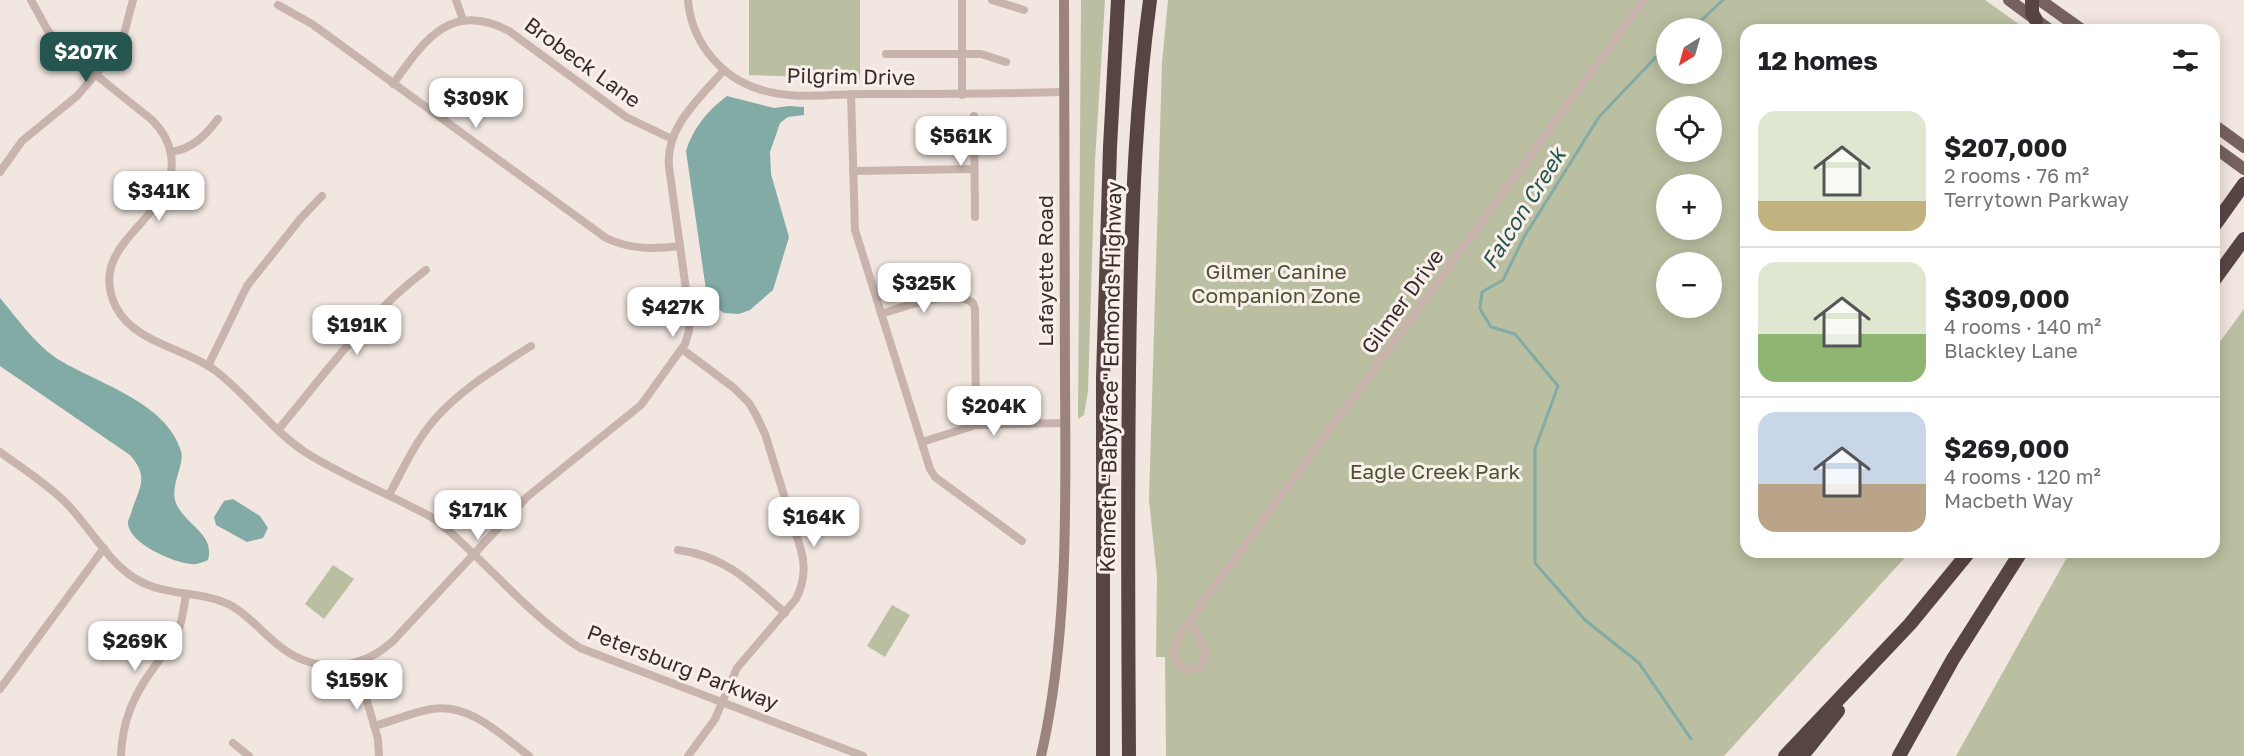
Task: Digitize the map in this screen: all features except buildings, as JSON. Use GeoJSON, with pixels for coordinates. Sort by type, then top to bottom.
{"type":"FeatureCollection","features":[{"type":"Feature","properties":{"kind":"highway","name":"Kenneth \"Babyface\" Edmonds Highway"},"geometry":{"type":"LineString","coordinates":[[1104,756],[1104,332],[1118,0]]}},
{"type":"Feature","properties":{"kind":"highway","name":"Kenneth \"Babyface\" Edmonds Highway"},"geometry":{"type":"LineString","coordinates":[[1129,756],[1128,381],[1131,264],[1140,69],[1150,0]]}},
{"type":"Feature","properties":{"kind":"highway"},"geometry":{"type":"LineString","coordinates":[[2032,0],[2032,13],[2036,20]]}},
{"type":"Feature","properties":{"kind":"highway"},"geometry":{"type":"LineString","coordinates":[[2220,218],[2244,184]]}},
{"type":"Feature","properties":{"kind":"highway"},"geometry":{"type":"LineString","coordinates":[[2220,272],[2244,239]]}},
{"type":"Feature","properties":{"kind":"highway"},"geometry":{"type":"LineString","coordinates":[[1802,756],[1965,558]]}},
{"type":"Feature","properties":{"kind":"highway"},"geometry":{"type":"LineString","coordinates":[[1899,756],[1953,659],[2017,558]]}},
{"type":"Feature","properties":{"kind":"highway"},"geometry":{"type":"LineString","coordinates":[[1785,756],[1910,624]]}},
{"type":"Feature","properties":{"kind":"main road","name":"Lafayette Road"},"geometry":{"type":"LineString","coordinates":[[1041,756],[1050,716],[1062,587],[1066,489],[1064,0]]}},
{"type":"Feature","properties":{"kind":"main road"},"geometry":{"type":"LineString","coordinates":[[2009,0],[2042,24]]}},
{"type":"Feature","properties":{"kind":"main road"},"geometry":{"type":"LineString","coordinates":[[2040,0],[2074,24]]}},
{"type":"Feature","properties":{"kind":"main road"},"geometry":{"type":"LineString","coordinates":[[2220,130],[2239,144]]}},
{"type":"Feature","properties":{"kind":"main road"},"geometry":{"type":"LineString","coordinates":[[2220,152],[2244,170]]}},
{"type":"Feature","properties":{"kind":"street"},"geometry":{"type":"LineString","coordinates":[[31,0],[53,38],[155,123],[163,132],[171,152],[195,143],[218,119]]}},
{"type":"Feature","properties":{"kind":"street"},"geometry":{"type":"LineString","coordinates":[[0,172],[22,141],[77,96],[96,75],[121,41],[133,0]]}},
{"type":"Feature","properties":{"kind":"street"},"geometry":{"type":"LineString","coordinates":[[456,0],[463,20]]}},
{"type":"Feature","properties":{"kind":"street","name":"Pilgrim Drive"},"geometry":{"type":"LineString","coordinates":[[687,0],[693,25],[700,40],[715,61],[742,82],[766,91],[787,94],[962,95],[1064,92]]}},
{"type":"Feature","properties":{"kind":"street"},"geometry":{"type":"LineString","coordinates":[[962,0],[962,95]]}},
{"type":"Feature","properties":{"kind":"street"},"geometry":{"type":"LineString","coordinates":[[992,0],[1013,3],[1024,10]]}},
{"type":"Feature","properties":{"kind":"street","name":"Gilmer Drive"},"geometry":{"type":"LineString","coordinates":[[1190,622],[1202,642],[1206,655],[1199,667],[1190,670],[1177,665],[1173,657],[1173,649],[1177,640],[1190,622],[1644,0]]}},
{"type":"Feature","properties":{"kind":"street"},"geometry":{"type":"LineString","coordinates":[[278,5],[312,24],[606,238],[635,248],[680,246]]}},
{"type":"Feature","properties":{"kind":"street","name":"Brobeck Lane"},"geometry":{"type":"LineString","coordinates":[[393,84],[432,33],[446,25],[463,20],[489,21],[509,31],[626,117],[672,139]]}},
{"type":"Feature","properties":{"kind":"street"},"geometry":{"type":"LineString","coordinates":[[886,54],[981,54],[1006,62]]}},
{"type":"Feature","properties":{"kind":"street"},"geometry":{"type":"LineString","coordinates":[[0,452],[58,495],[119,566],[135,579],[157,589],[210,598],[230,605],[244,614],[278,645],[303,661],[327,666],[356,663],[372,656],[387,646],[534,490],[639,407],[682,350],[690,322],[668,159],[672,139],[683,119],[724,70]]}},
{"type":"Feature","properties":{"kind":"street"},"geometry":{"type":"LineString","coordinates":[[851,94],[855,230],[930,469],[935,477],[1022,541]]}},
{"type":"Feature","properties":{"kind":"street"},"geometry":{"type":"LineString","coordinates":[[974,116],[975,217]]}},
{"type":"Feature","properties":{"kind":"street","name":"Petersburg Parkway"},"geometry":{"type":"LineString","coordinates":[[171,152],[172,169],[167,190],[158,204],[127,237],[117,252],[110,272],[110,289],[117,310],[131,326],[146,336],[196,358],[208,366],[305,452],[438,521],[553,627],[580,648],[863,756]]}},
{"type":"Feature","properties":{"kind":"street"},"geometry":{"type":"LineString","coordinates":[[853,171],[974,169]]}},
{"type":"Feature","properties":{"kind":"street"},"geometry":{"type":"LineString","coordinates":[[208,366],[248,286],[301,218],[322,196]]}},
{"type":"Feature","properties":{"kind":"street"},"geometry":{"type":"LineString","coordinates":[[278,429],[372,319],[399,292],[426,270]]}},
{"type":"Feature","properties":{"kind":"street"},"geometry":{"type":"LineString","coordinates":[[881,314],[935,298],[965,298],[972,302],[975,309],[976,425]]}},
{"type":"Feature","properties":{"kind":"street"},"geometry":{"type":"LineString","coordinates":[[389,495],[419,440],[440,413],[465,390],[531,346]]}},
{"type":"Feature","properties":{"kind":"street"},"geometry":{"type":"LineString","coordinates":[[682,350],[734,388],[749,403],[762,426],[804,562],[801,587],[796,599],[737,668],[712,724],[688,756]]}},
{"type":"Feature","properties":{"kind":"street"},"geometry":{"type":"LineString","coordinates":[[922,442],[976,425],[1065,423]]}},
{"type":"Feature","properties":{"kind":"street"},"geometry":{"type":"LineString","coordinates":[[0,689],[104,548]]}},
{"type":"Feature","properties":{"kind":"street"},"geometry":{"type":"LineString","coordinates":[[678,550],[700,554],[728,565],[785,613]]}},
{"type":"Feature","properties":{"kind":"street"},"geometry":{"type":"LineString","coordinates":[[121,756],[123,732],[131,704],[141,685],[177,634],[186,594]]}},
{"type":"Feature","properties":{"kind":"street"},"geometry":{"type":"LineString","coordinates":[[356,663],[375,726],[379,756]]}},
{"type":"Feature","properties":{"kind":"street"},"geometry":{"type":"LineString","coordinates":[[375,726],[430,709],[456,710],[473,716],[529,756]]}},
{"type":"Feature","properties":{"kind":"street"},"geometry":{"type":"LineString","coordinates":[[233,743],[249,756]]}},
{"type":"Feature","properties":{"kind":"green space"},"geometry":{"type":"Polygon","coordinates":[[[749,0],[860,0],[860,79],[749,75],[749,0]]]}},
{"type":"Feature","properties":{"kind":"green space"},"geometry":{"type":"Polygon","coordinates":[[[1081,0],[1105,0],[1095,161],[1088,391],[1084,415],[1078,419],[1081,0]]]}},
{"type":"Feature","properties":{"kind":"green space","name":"Eagle Creek Park"},"geometry":{"type":"Polygon","coordinates":[[[1168,0],[1985,0],[2019,24],[1740,24],[1740,558],[1905,558],[1724,756],[1166,756],[1165,657],[1156,657],[1157,577],[1149,500],[1162,62],[1168,0]]]}},
{"type":"Feature","properties":{"kind":"green space"},"geometry":{"type":"Polygon","coordinates":[[[2244,309],[2244,756],[1956,756],[2067,558],[2220,558],[2220,342],[2244,309]]]}},
{"type":"Feature","properties":{"kind":"green space"},"geometry":{"type":"Polygon","coordinates":[[[333,565],[354,579],[324,619],[305,604],[333,565]]]}},
{"type":"Feature","properties":{"kind":"green space"},"geometry":{"type":"Polygon","coordinates":[[[892,605],[910,615],[885,657],[867,646],[892,605]]]}},
{"type":"Feature","properties":{"kind":"water"},"geometry":{"type":"Polygon","coordinates":[[[727,96],[774,108],[804,107],[804,115],[788,117],[780,123],[770,152],[771,174],[789,237],[773,290],[750,310],[739,314],[724,313],[712,305],[707,297],[686,151],[702,120],[727,96]]]}},
{"type":"Feature","properties":{"kind":"water"},"geometry":{"type":"Polygon","coordinates":[[[0,298],[26,330],[48,352],[145,406],[161,419],[173,434],[182,456],[175,487],[175,500],[184,516],[203,535],[209,551],[208,560],[193,564],[183,563],[153,551],[135,538],[128,523],[141,482],[136,463],[130,455],[0,366],[0,298]]]}},
{"type":"Feature","properties":{"kind":"water"},"geometry":{"type":"Polygon","coordinates":[[[233,499],[260,516],[268,528],[263,538],[247,542],[216,525],[214,517],[224,501],[233,499]]]}},
{"type":"Feature","properties":{"kind":"waterway","name":"Falcon Creek"},"geometry":{"type":"LineString","coordinates":[[1704,18],[1723,0]]}},
{"type":"Feature","properties":{"kind":"waterway","name":"Falcon Creek"},"geometry":{"type":"LineString","coordinates":[[1656,57],[1599,117],[1524,237],[1503,280],[1482,292],[1480,309],[1491,327],[1515,334],[1558,386],[1535,449],[1535,563],[1585,620],[1639,663],[1691,739]]}},
{"type":"Feature","properties":{"kind":"park label","name":"Gilmer Canine Companion Zone"},"geometry":{"type":"Point","coordinates":[1276,283]}}]}
